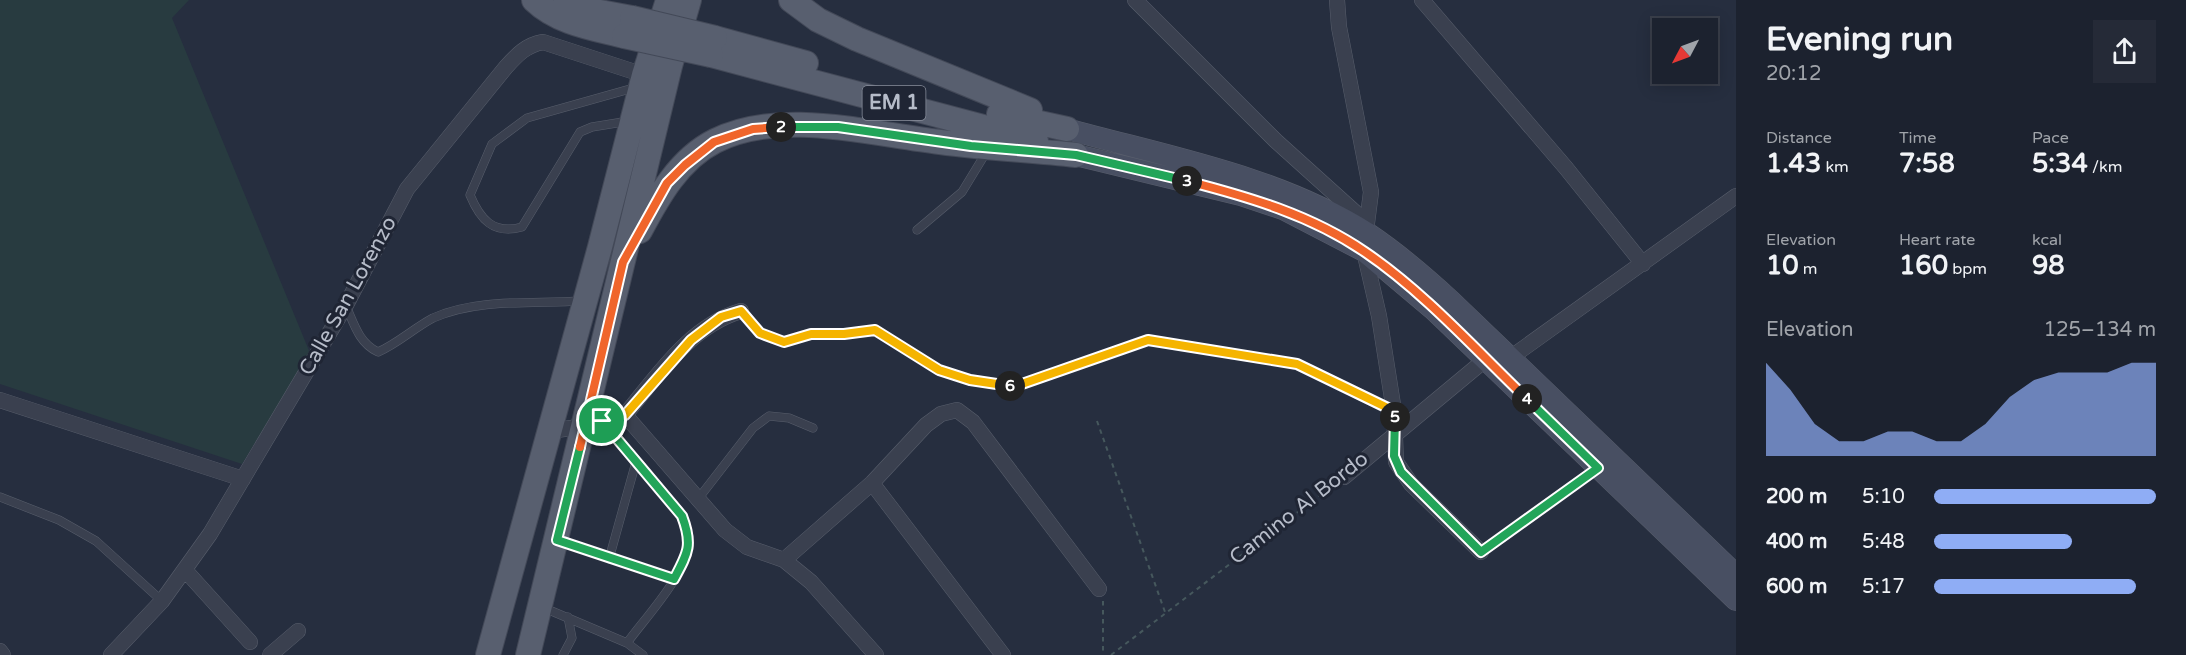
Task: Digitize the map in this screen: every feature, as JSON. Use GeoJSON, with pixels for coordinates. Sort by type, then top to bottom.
{"type":"FeatureCollection","features":[{"type":"Feature","properties":{"kind":"main road","name":"EM 1"},"geometry":{"type":"LineString","coordinates":[[534,0],[544,10],[563,19],[628,27],[1067,129],[1245,177],[1292,195],[1366,236],[1416,269],[1736,575]]}},
{"type":"Feature","properties":{"kind":"main road","name":"EM 1"},"geometry":{"type":"LineString","coordinates":[[566,0],[628,27]]}},
{"type":"Feature","properties":{"kind":"main road"},"geometry":{"type":"LineString","coordinates":[[528,655],[557,540],[594,423],[623,262],[670,66],[689,0]]}},
{"type":"Feature","properties":{"kind":"main road","name":"EM 1"},"geometry":{"type":"LineString","coordinates":[[791,0],[818,20],[857,39],[989,91],[1067,129]]}},
{"type":"Feature","properties":{"kind":"main road"},"geometry":{"type":"LineString","coordinates":[[488,655],[585,301],[642,81],[667,2]]}},
{"type":"Feature","properties":{"kind":"main road","name":"EM 1"},"geometry":{"type":"LineString","coordinates":[[713,46],[1018,135],[1076,155],[1241,195],[1366,236],[1416,294],[1736,600]]}},
{"type":"Feature","properties":{"kind":"main road","name":"EM 1"},"geometry":{"type":"LineString","coordinates":[[623,262],[662,192],[679,171],[714,142],[753,129],[804,125],[838,127],[990,147],[1076,155]]}},
{"type":"Feature","properties":{"kind":"street"},"geometry":{"type":"LineString","coordinates":[[1135,0],[1276,141],[1366,236]]}},
{"type":"Feature","properties":{"kind":"street"},"geometry":{"type":"LineString","coordinates":[[1337,0],[1339,27],[1371,192],[1366,236],[1394,411],[1394,456],[1401,472],[1481,552]]}},
{"type":"Feature","properties":{"kind":"street"},"geometry":{"type":"LineString","coordinates":[[1422,0],[1566,168],[1643,264]]}},
{"type":"Feature","properties":{"kind":"street","name":"Calle San Lorenzo"},"geometry":{"type":"LineString","coordinates":[[111,655],[162,601],[186,570],[346,305],[406,189],[523,50],[532,44],[543,42],[642,81]]}},
{"type":"Feature","properties":{"kind":"street"},"geometry":{"type":"LineString","coordinates":[[1510,358],[1736,196]]}},
{"type":"Feature","properties":{"kind":"street"},"geometry":{"type":"LineString","coordinates":[[550,431],[625,415],[691,340],[721,317],[741,311]]}},
{"type":"Feature","properties":{"kind":"street","name":"Camino Al Bordo"},"geometry":{"type":"LineString","coordinates":[[1344,477],[1395,432],[1486,359]]}},
{"type":"Feature","properties":{"kind":"street"},"geometry":{"type":"LineString","coordinates":[[0,400],[243,479]]}},
{"type":"Feature","properties":{"kind":"street"},"geometry":{"type":"LineString","coordinates":[[784,560],[872,483],[926,425],[949,410],[964,412],[1099,589]]}},
{"type":"Feature","properties":{"kind":"street"},"geometry":{"type":"LineString","coordinates":[[625,415],[725,530],[747,547],[784,560],[811,582],[876,655]]}},
{"type":"Feature","properties":{"kind":"street"},"geometry":{"type":"LineString","coordinates":[[872,483],[1003,655]]}},
{"type":"Feature","properties":{"kind":"street"},"geometry":{"type":"LineString","coordinates":[[186,570],[250,642]]}},
{"type":"Feature","properties":{"kind":"street"},"geometry":{"type":"LineString","coordinates":[[270,655],[298,631]]}},
{"type":"Feature","properties":{"kind":"street"},"geometry":{"type":"LineString","coordinates":[[0,651],[3,655]]}},
{"type":"Feature","properties":{"kind":"lane"},"geometry":{"type":"LineString","coordinates":[[632,121],[592,127],[580,132],[522,227],[509,230],[496,227],[479,216],[470,195],[492,144],[527,118],[642,81]]}},
{"type":"Feature","properties":{"kind":"lane"},"geometry":{"type":"LineString","coordinates":[[917,230],[962,192],[990,147]]}},
{"type":"Feature","properties":{"kind":"lane"},"geometry":{"type":"LineString","coordinates":[[346,305],[360,337],[369,348],[378,352],[434,318],[455,311],[487,306],[585,301]]}},
{"type":"Feature","properties":{"kind":"lane"},"geometry":{"type":"LineString","coordinates":[[698,499],[753,428],[769,416],[789,418],[813,428]]}},
{"type":"Feature","properties":{"kind":"lane"},"geometry":{"type":"LineString","coordinates":[[594,423],[636,462],[682,516],[690,535],[685,558],[674,579],[627,643]]}},
{"type":"Feature","properties":{"kind":"lane"},"geometry":{"type":"LineString","coordinates":[[609,559],[636,462]]}},
{"type":"Feature","properties":{"kind":"lane"},"geometry":{"type":"LineString","coordinates":[[0,497],[59,520],[96,541],[162,601]]}},
{"type":"Feature","properties":{"kind":"lane"},"geometry":{"type":"LineString","coordinates":[[557,540],[674,579]]}},
{"type":"Feature","properties":{"kind":"lane"},"geometry":{"type":"LineString","coordinates":[[540,606],[627,643],[643,655]]}},
{"type":"Feature","properties":{"kind":"lane"},"geometry":{"type":"LineString","coordinates":[[563,655],[572,638],[568,617]]}},
{"type":"Feature","properties":{"kind":"path"},"geometry":{"type":"LineString","coordinates":[[741,311],[760,333],[784,342],[811,334],[844,334],[875,330],[939,370],[970,380],[1016,386],[1148,340],[1297,364],[1394,411]]}},
{"type":"Feature","properties":{"kind":"path"},"geometry":{"type":"LineString","coordinates":[[1097,421],[1165,612]]}},
{"type":"Feature","properties":{"kind":"path"},"geometry":{"type":"LineString","coordinates":[[1481,552],[1598,468]]}},
{"type":"Feature","properties":{"kind":"path","name":"Camino Al Bordo"},"geometry":{"type":"LineString","coordinates":[[1111,655],[1344,477]]}},
{"type":"Feature","properties":{"kind":"path"},"geometry":{"type":"LineString","coordinates":[[1099,589],[1105,617],[1103,655]]}},
{"type":"Feature","properties":{"kind":"green space"},"geometry":{"type":"Polygon","coordinates":[[[0,0],[189,0],[172,18],[310,353],[242,464],[0,384],[0,0]]]}},
{"type":"Feature","properties":{"kind":"route"},"geometry":{"type":"LineString","coordinates":[[804,125],[838,127],[971,146],[1076,155],[1241,195],[1283,209],[1364,251],[1389,270],[1486,359],[1598,468],[1481,552],[1401,472],[1394,456],[1394,411],[1297,364],[1148,340],[1016,386],[970,380],[939,370],[894,339],[875,330],[844,334],[811,334],[784,342],[760,333],[741,311],[721,317],[691,340],[669,362],[625,415],[602,421],[682,516],[690,535],[689,544],[685,558],[674,579],[557,540],[623,262],[667,183],[714,142],[753,129],[804,125]]}}]}
